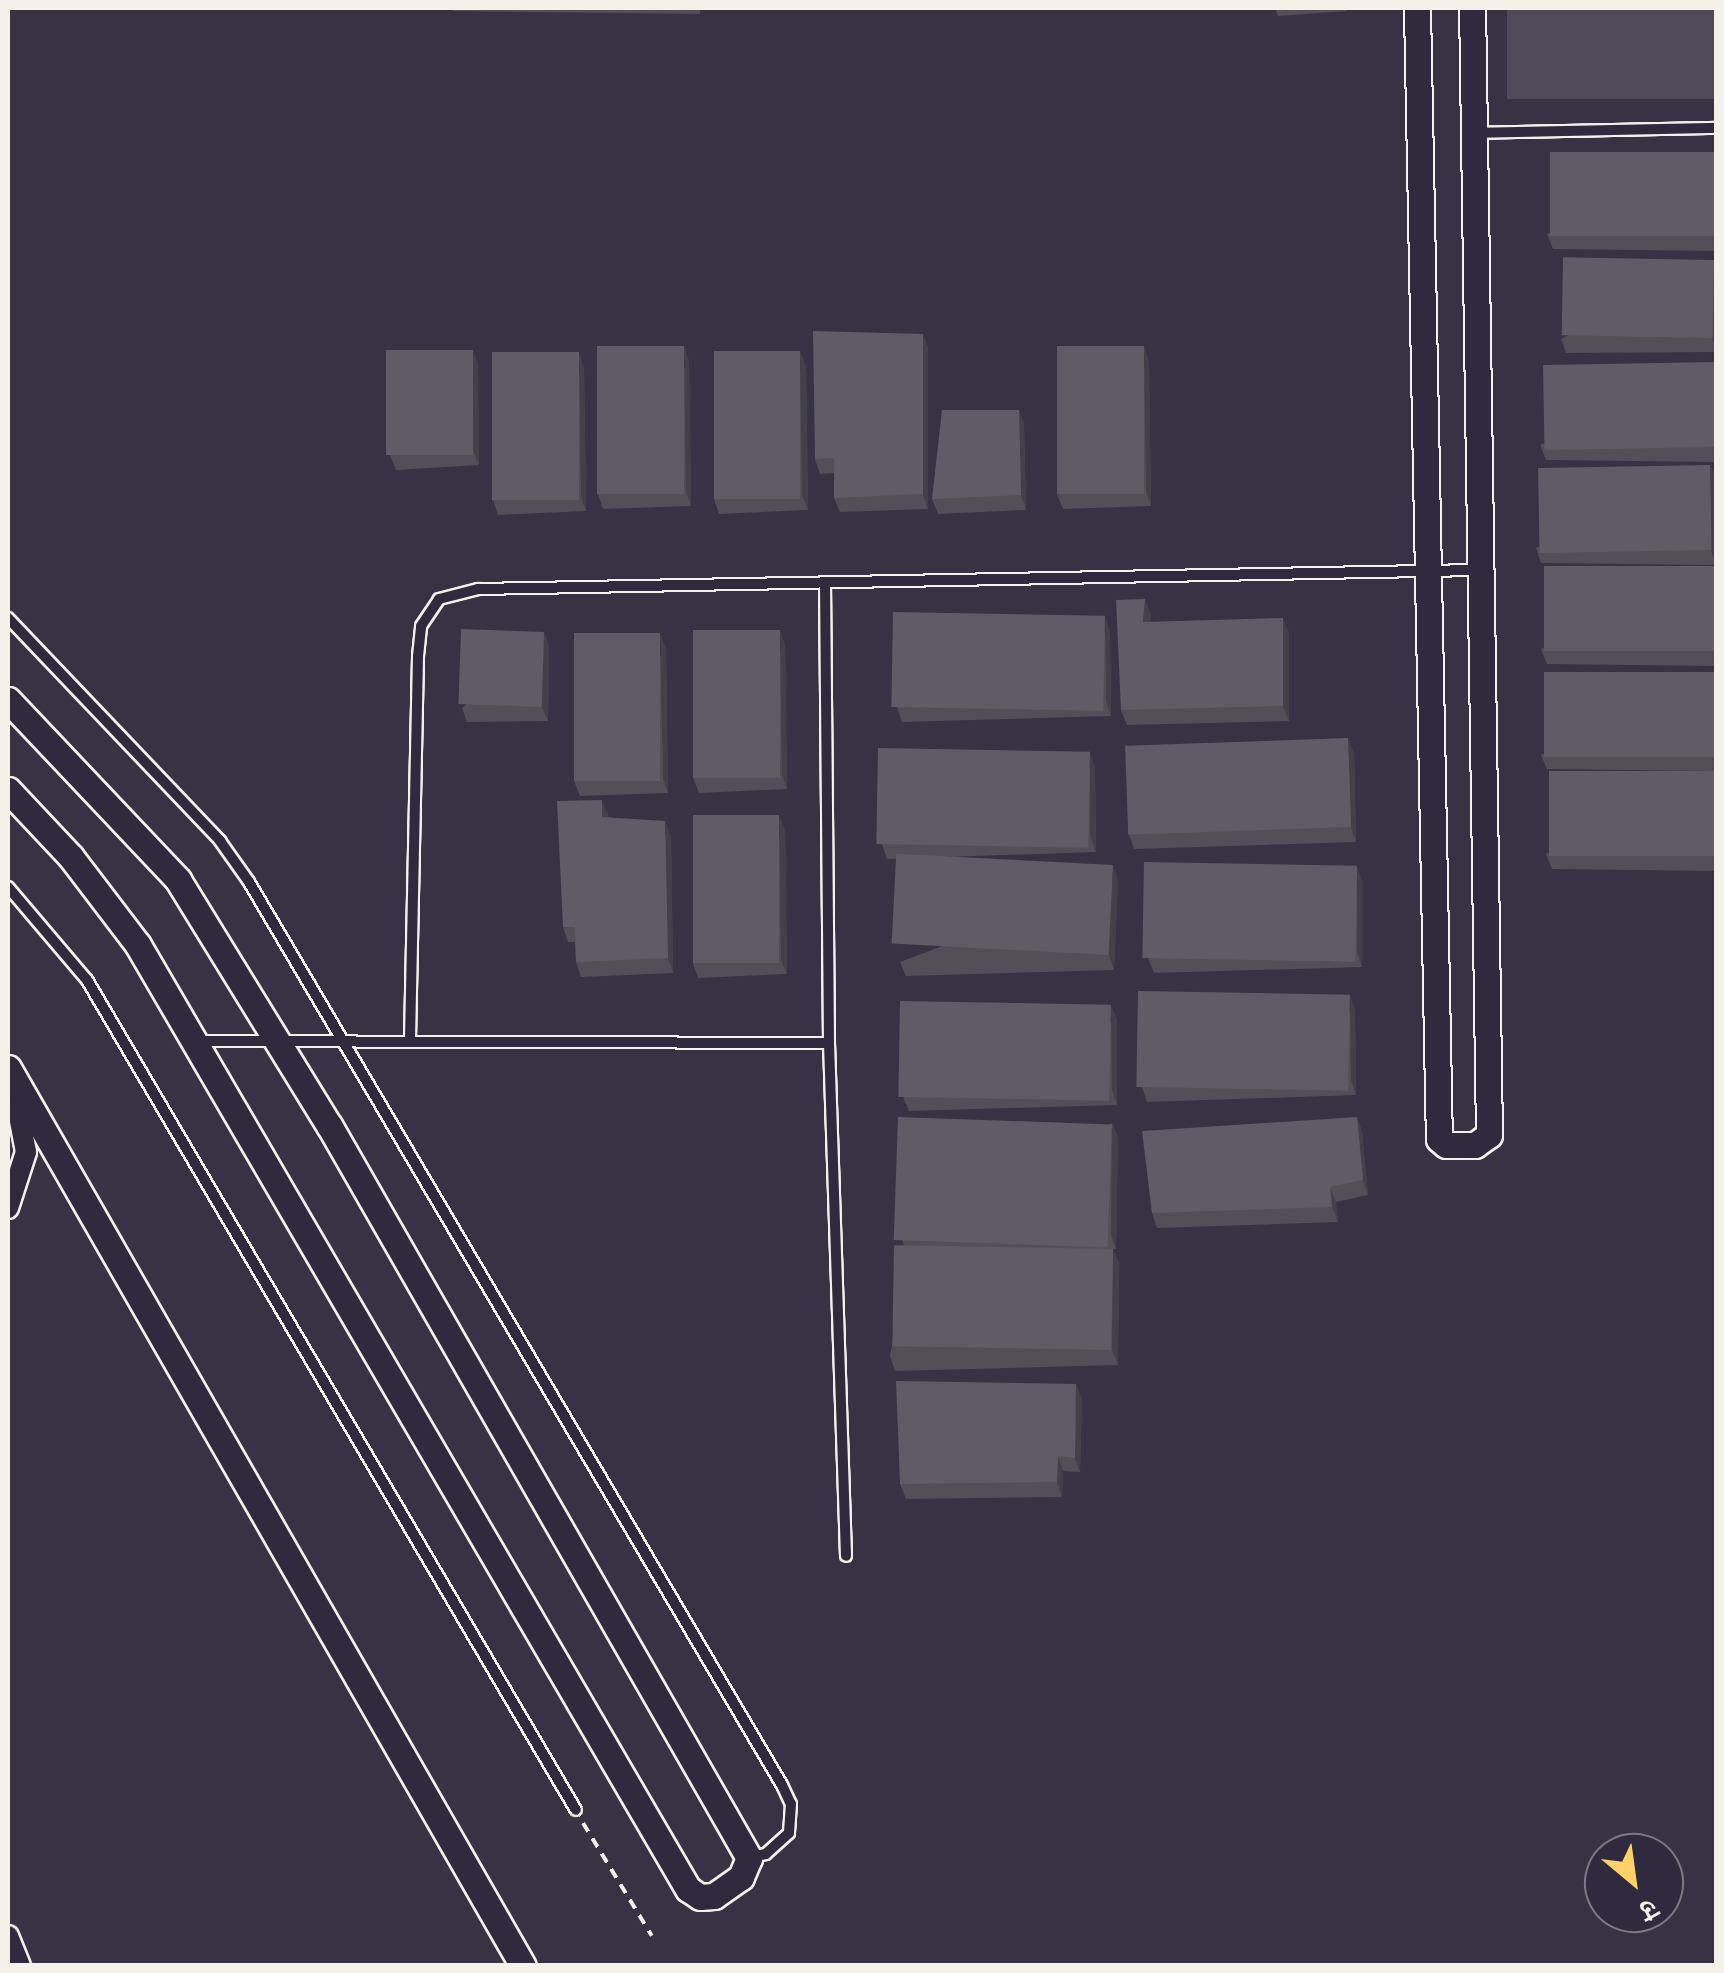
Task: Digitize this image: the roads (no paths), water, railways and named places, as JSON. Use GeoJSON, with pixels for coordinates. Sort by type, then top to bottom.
{"type":"FeatureCollection","features":[{"type":"Feature","properties":{"kind":"street"},"geometry":{"type":"LineString","coordinates":[[1417,8],[1439,1139],[1446,1145],[1476,1144],[1489,1135],[1472,8]]}},
{"type":"Feature","properties":{"kind":"street"},"geometry":{"type":"LineString","coordinates":[[8,700],[178,880],[280,1042],[749,1858],[741,1877],[714,1896],[688,1889],[194,1040],[100,894],[8,790]]}},
{"type":"Feature","properties":{"kind":"street"},"geometry":{"type":"LineString","coordinates":[[8,1068],[523,1966]]}},
{"type":"Feature","properties":{"kind":"street"},"geometry":{"type":"LineString","coordinates":[[8,1077],[26,1152],[8,1208]]}},
{"type":"Feature","properties":{"kind":"street"},"geometry":{"type":"LineString","coordinates":[[8,1936],[20,1966]]}},
{"type":"Feature","properties":{"kind":"lane"},"geometry":{"type":"LineString","coordinates":[[1474,133],[1716,128]]}},
{"type":"Feature","properties":{"kind":"lane"},"geometry":{"type":"LineString","coordinates":[[410,1039],[418,656],[425,616],[439,598],[478,589],[1480,570]]}},
{"type":"Feature","properties":{"kind":"lane"},"geometry":{"type":"LineString","coordinates":[[825,582],[830,1044],[846,1556]]}},
{"type":"Feature","properties":{"kind":"lane"},"geometry":{"type":"LineString","coordinates":[[8,618],[220,841],[342,1041],[782,1785],[791,1804],[789,1833],[766,1854],[749,1858]]}},
{"type":"Feature","properties":{"kind":"lane"},"geometry":{"type":"LineString","coordinates":[[8,887],[66,950],[96,994],[576,1810]]}},
{"type":"Feature","properties":{"kind":"lane"},"geometry":{"type":"LineString","coordinates":[[194,1040],[830,1044]]}}]}
